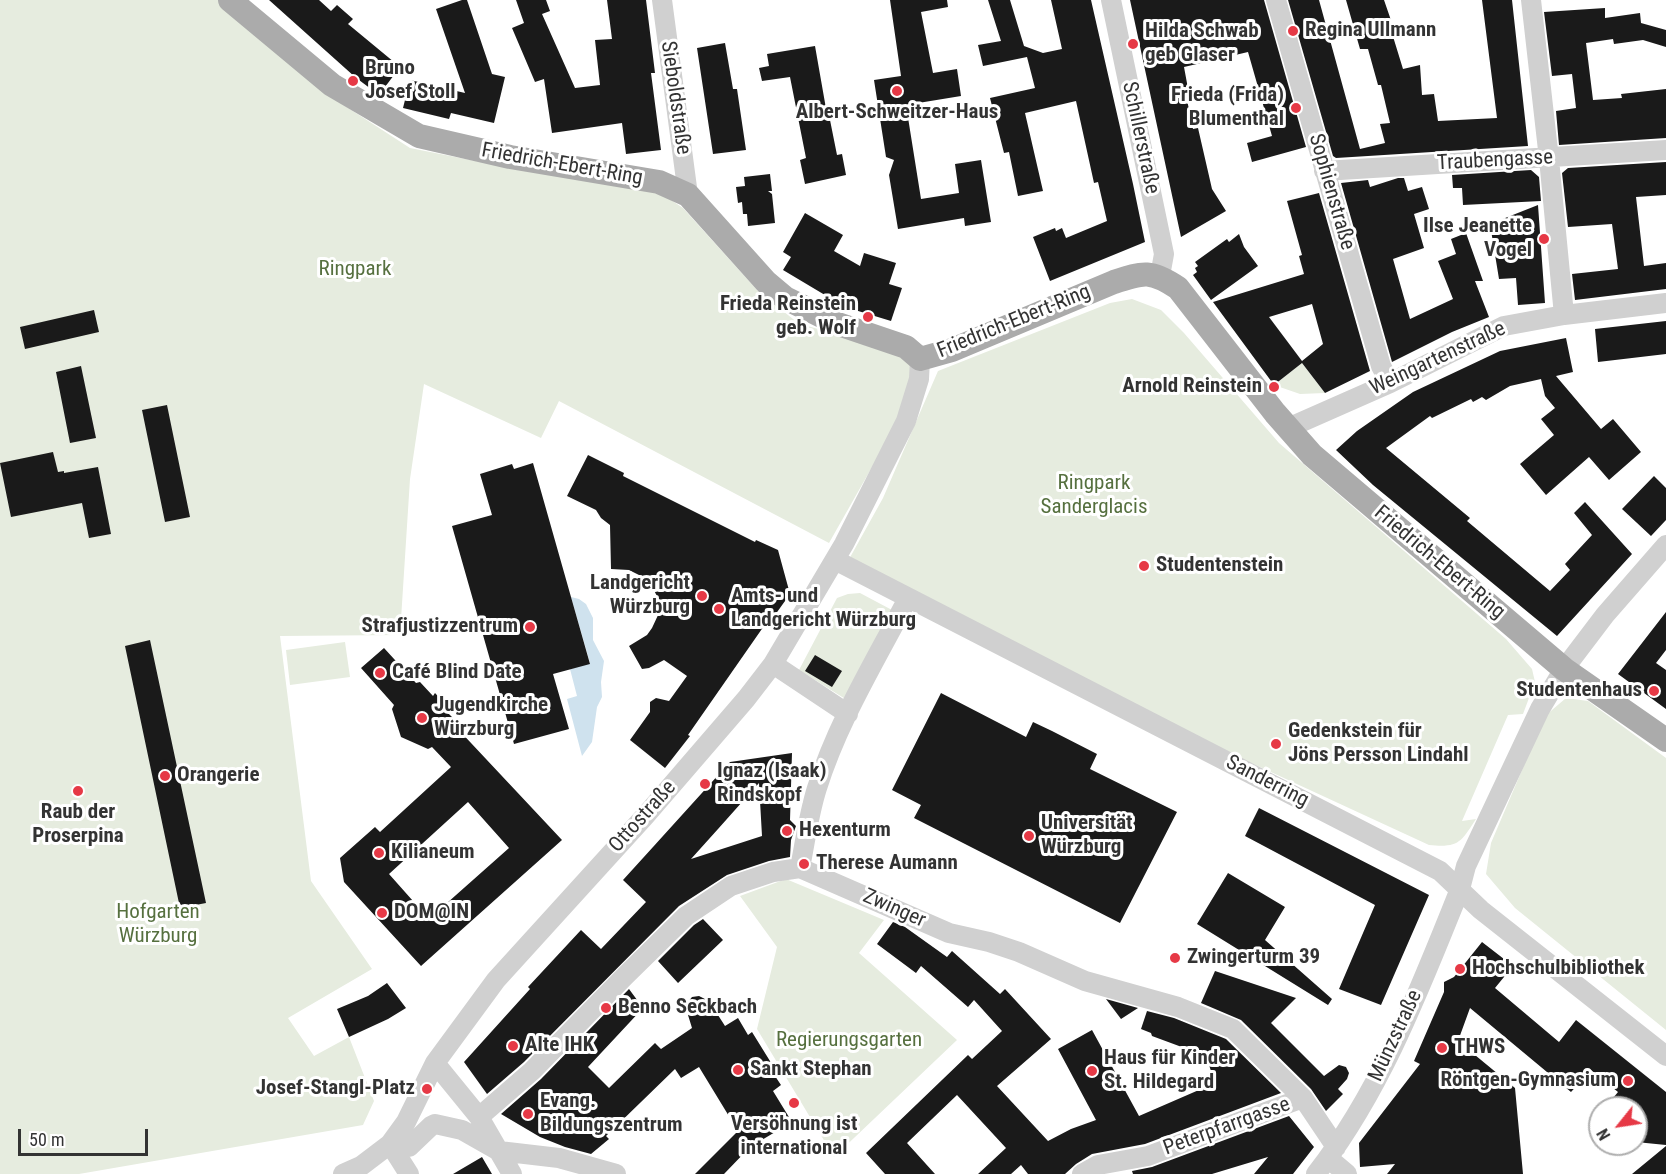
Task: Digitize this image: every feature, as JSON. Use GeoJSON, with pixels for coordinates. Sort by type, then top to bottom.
{"type":"FeatureCollection","features":[{"type":"Feature","properties":{"kind":"main road","name":"Friedrich-Ebert-Ring"},"geometry":{"type":"LineString","coordinates":[[230,0],[332,85],[418,136],[510,157],[659,182],[688,195],[766,282],[785,298],[838,324],[906,347],[920,359],[952,350],[1114,282],[1141,273],[1160,276],[1178,288],[1288,428],[1312,455],[1564,669],[1666,740]]}},
{"type":"Feature","properties":{"kind":"street","name":"Sieboldstraße"},"geometry":{"type":"LineString","coordinates":[[662,0],[688,195]]}},
{"type":"Feature","properties":{"kind":"street","name":"Schillerstraße"},"geometry":{"type":"LineString","coordinates":[[1111,0],[1164,254],[1160,276]]}},
{"type":"Feature","properties":{"kind":"street","name":"Sophienstraße"},"geometry":{"type":"LineString","coordinates":[[1276,0],[1381,366],[1390,383]]}},
{"type":"Feature","properties":{"kind":"street"},"geometry":{"type":"LineString","coordinates":[[1531,0],[1550,159],[1564,315]]}},
{"type":"Feature","properties":{"kind":"street","name":"Traubengasse"},"geometry":{"type":"LineString","coordinates":[[1324,171],[1550,159],[1666,150]]}},
{"type":"Feature","properties":{"kind":"street","name":"Weingartenstraße"},"geometry":{"type":"LineString","coordinates":[[1288,428],[1390,383],[1504,326],[1564,315],[1666,303]]}},
{"type":"Feature","properties":{"kind":"street","name":"Ottostraße"},"geometry":{"type":"LineString","coordinates":[[435,1063],[496,980],[652,809],[773,664],[835,560],[906,421],[919,379],[920,359]]}},
{"type":"Feature","properties":{"kind":"street","name":"Münzstraße"},"geometry":{"type":"LineString","coordinates":[[1316,1174],[1381,1073],[1403,1030],[1460,889],[1466,866],[1535,719],[1564,669],[1605,615],[1666,545]]}},
{"type":"Feature","properties":{"kind":"street","name":"Sanderring"},"geometry":{"type":"LineString","coordinates":[[835,560],[1436,869],[1481,910],[1666,1056]]}},
{"type":"Feature","properties":{"kind":"street"},"geometry":{"type":"LineString","coordinates":[[479,1117],[532,1071],[624,977],[695,910],[731,886],[773,872],[800,868],[816,789],[848,714],[908,598]]}},
{"type":"Feature","properties":{"kind":"street"},"geometry":{"type":"LineString","coordinates":[[773,664],[848,714]]}},
{"type":"Feature","properties":{"kind":"street","name":"Zwinger"},"geometry":{"type":"LineString","coordinates":[[800,868],[949,933],[1018,952],[1085,981],[1178,1007],[1233,1029],[1303,1098],[1332,1152],[1347,1174]]}},
{"type":"Feature","properties":{"kind":"street"},"geometry":{"type":"LineString","coordinates":[[343,1174],[361,1166],[390,1144],[406,1122],[435,1063],[479,1117],[512,1174]]}},
{"type":"Feature","properties":{"kind":"street"},"geometry":{"type":"LineString","coordinates":[[419,1096],[419,1111],[431,1126]]}},
{"type":"Feature","properties":{"kind":"street","name":"Peterpfarrgasse"},"geometry":{"type":"LineString","coordinates":[[1082,1174],[1098,1165],[1148,1156],[1303,1098]]}},
{"type":"Feature","properties":{"kind":"street"},"geometry":{"type":"LineString","coordinates":[[390,1144],[409,1147],[431,1126],[435,1125],[462,1130],[499,1151],[559,1158],[616,1174]]}},
{"type":"Feature","properties":{"kind":"street"},"geometry":{"type":"LineString","coordinates":[[390,1144],[409,1174]]}},
{"type":"Feature","properties":{"kind":"green space"},"geometry":{"type":"Polygon","coordinates":[[[0,0],[227,0],[322,91],[410,148],[662,194],[683,208],[758,291],[798,323],[921,360],[923,377],[829,543],[559,401],[541,438],[424,384],[410,479],[400,635],[280,636],[311,881],[372,969],[288,1018],[314,1056],[349,1037],[374,1101],[363,1125],[79,1174],[0,1174],[0,0]]]}},
{"type":"Feature","properties":{"kind":"green space","name":"Ringpark Sanderglacis"},"geometry":{"type":"Polygon","coordinates":[[[1132,299],[1161,310],[1184,333],[1279,443],[1506,639],[1532,669],[1535,682],[1523,714],[1508,715],[1462,821],[1476,819],[1458,842],[1447,845],[1429,845],[1169,725],[843,570],[883,498],[938,371],[1110,303],[1132,299]]]}},
{"type":"Feature","properties":{"kind":"green space"},"geometry":{"type":"Polygon","coordinates":[[[1302,363],[1325,393],[1300,394],[1274,385],[1302,363]]]}},
{"type":"Feature","properties":{"kind":"green space"},"geometry":{"type":"Polygon","coordinates":[[[860,593],[892,610],[847,700],[799,670],[837,598],[860,593]]]}},
{"type":"Feature","properties":{"kind":"green space"},"geometry":{"type":"Polygon","coordinates":[[[345,642],[350,677],[290,685],[286,650],[345,642]]]}},
{"type":"Feature","properties":{"kind":"green space"},"geometry":{"type":"Polygon","coordinates":[[[1566,698],[1588,701],[1666,758],[1666,1030],[1515,908],[1486,874],[1491,843],[1545,716],[1566,698]]]}},
{"type":"Feature","properties":{"kind":"green space","name":"Regierungsgarten"},"geometry":{"type":"Polygon","coordinates":[[[786,879],[884,920],[859,953],[957,1040],[834,1157],[757,1029],[777,947],[740,896],[786,879]]]}},
{"type":"Feature","properties":{"kind":"water"},"geometry":{"type":"Polygon","coordinates":[[[571,597],[586,604],[593,618],[593,640],[604,661],[601,682],[602,697],[597,707],[592,742],[582,756],[567,699],[577,696],[570,669],[590,663],[571,597]]]}},
{"type":"Feature","properties":{"kind":"building"},"geometry":{"type":"Polygon","coordinates":[[[269,0],[319,0],[331,11],[337,5],[353,19],[348,24],[400,67],[379,95],[355,77],[269,0]]]}},
{"type":"Feature","properties":{"kind":"building"},"geometry":{"type":"Polygon","coordinates":[[[467,0],[492,74],[505,77],[494,123],[451,113],[449,119],[403,108],[410,80],[465,93],[436,9],[467,0]]]}},
{"type":"Feature","properties":{"kind":"building"},"geometry":{"type":"Polygon","coordinates":[[[516,0],[546,0],[550,11],[542,14],[575,88],[600,85],[595,40],[612,39],[607,0],[646,0],[655,73],[651,73],[661,150],[626,154],[622,123],[552,133],[544,79],[535,82],[512,28],[524,23],[516,0]]]}},
{"type":"Feature","properties":{"kind":"building"},"geometry":{"type":"Polygon","coordinates":[[[890,0],[947,0],[948,7],[921,12],[933,73],[957,69],[961,96],[906,105],[921,199],[959,193],[955,164],[981,160],[991,222],[965,226],[964,218],[898,229],[889,175],[894,160],[886,157],[874,80],[901,76],[890,0]]]}},
{"type":"Feature","properties":{"kind":"building"},"geometry":{"type":"Polygon","coordinates":[[[988,0],[1010,0],[1024,46],[1043,53],[1062,49],[1051,0],[1091,0],[1145,242],[1050,281],[1033,237],[1055,228],[1056,231],[1062,228],[1066,238],[1107,221],[1098,182],[1094,183],[1076,101],[1025,113],[1043,191],[1018,196],[1009,152],[1004,153],[990,98],[1035,88],[1027,57],[983,66],[978,45],[1001,41],[988,0]]]}},
{"type":"Feature","properties":{"kind":"building"},"geometry":{"type":"Polygon","coordinates":[[[1130,0],[1264,0],[1306,147],[1252,162],[1247,143],[1272,136],[1248,52],[1184,67],[1189,94],[1186,95],[1193,129],[1198,128],[1212,189],[1226,211],[1181,237],[1130,0]]]}},
{"type":"Feature","properties":{"kind":"building"},"geometry":{"type":"Polygon","coordinates":[[[1288,0],[1319,0],[1360,149],[1385,143],[1380,124],[1390,123],[1381,85],[1378,85],[1368,49],[1360,49],[1346,0],[1384,0],[1394,29],[1391,30],[1403,69],[1420,65],[1422,95],[1434,94],[1438,121],[1497,118],[1482,0],[1512,0],[1528,146],[1336,158],[1333,156],[1288,0]]]}},
{"type":"Feature","properties":{"kind":"building"},"geometry":{"type":"Polygon","coordinates":[[[1605,8],[1605,18],[1640,13],[1641,23],[1666,30],[1666,47],[1643,40],[1614,44],[1613,39],[1586,43],[1593,100],[1622,98],[1621,94],[1666,89],[1666,138],[1559,145],[1556,111],[1576,108],[1572,74],[1552,76],[1544,12],[1605,8]]]}},
{"type":"Feature","properties":{"kind":"building"},"geometry":{"type":"Polygon","coordinates":[[[725,43],[733,89],[737,89],[746,150],[713,154],[697,48],[725,43]]]}},
{"type":"Feature","properties":{"kind":"building"},"geometry":{"type":"Polygon","coordinates":[[[815,46],[828,120],[830,120],[837,155],[842,154],[846,175],[805,184],[800,160],[806,158],[790,77],[762,81],[759,68],[769,66],[767,54],[815,46]]]}},
{"type":"Feature","properties":{"kind":"building"},"geometry":{"type":"Polygon","coordinates":[[[1666,162],[1666,195],[1636,197],[1644,266],[1666,263],[1666,289],[1575,300],[1572,274],[1618,269],[1612,224],[1568,227],[1562,173],[1568,168],[1666,162]]]}},
{"type":"Feature","properties":{"kind":"building"},"geometry":{"type":"Polygon","coordinates":[[[1531,170],[1539,177],[1541,201],[1463,205],[1462,188],[1453,188],[1452,175],[1531,170]]]}},
{"type":"Feature","properties":{"kind":"building"},"geometry":{"type":"Polygon","coordinates":[[[770,174],[772,191],[768,191],[772,194],[775,223],[748,226],[747,214],[743,214],[742,202],[738,203],[736,187],[745,186],[744,177],[770,174]]]}},
{"type":"Feature","properties":{"kind":"building"},"geometry":{"type":"Polygon","coordinates":[[[1404,178],[1408,191],[1422,187],[1429,209],[1414,214],[1424,248],[1393,259],[1410,319],[1453,299],[1438,261],[1456,254],[1451,239],[1466,233],[1483,281],[1475,281],[1489,317],[1452,332],[1392,362],[1341,183],[1368,180],[1370,187],[1404,178]]]}},
{"type":"Feature","properties":{"kind":"building"},"geometry":{"type":"Polygon","coordinates":[[[1319,193],[1370,371],[1325,393],[1302,363],[1274,385],[1213,302],[1304,274],[1299,256],[1302,255],[1287,201],[1319,193]],[[1312,304],[1269,317],[1302,361],[1323,344],[1312,304]]]}},
{"type":"Feature","properties":{"kind":"building"},"geometry":{"type":"Polygon","coordinates":[[[1538,205],[1545,303],[1518,305],[1516,278],[1499,279],[1490,224],[1538,205]]]}},
{"type":"Feature","properties":{"kind":"building"},"geometry":{"type":"Polygon","coordinates":[[[805,213],[843,235],[834,251],[860,266],[864,253],[896,263],[889,284],[902,288],[891,321],[845,307],[783,270],[791,257],[783,252],[805,213]]]}},
{"type":"Feature","properties":{"kind":"building"},"geometry":{"type":"Polygon","coordinates":[[[1239,234],[1244,247],[1258,266],[1211,300],[1193,275],[1197,272],[1195,268],[1198,266],[1195,262],[1227,239],[1229,242],[1239,234]]]}},
{"type":"Feature","properties":{"kind":"building"},"geometry":{"type":"Polygon","coordinates":[[[94,310],[99,332],[25,349],[20,327],[94,310]]]}},
{"type":"Feature","properties":{"kind":"building"},"geometry":{"type":"Polygon","coordinates":[[[1666,321],[1666,354],[1598,362],[1595,329],[1666,321]]]}},
{"type":"Feature","properties":{"kind":"building"},"geometry":{"type":"Polygon","coordinates":[[[1566,338],[1573,372],[1556,376],[1601,429],[1613,419],[1641,452],[1609,480],[1589,457],[1546,495],[1520,464],[1554,435],[1541,419],[1555,408],[1545,396],[1541,379],[1510,386],[1486,400],[1482,397],[1473,402],[1471,399],[1432,418],[1430,416],[1386,448],[1470,518],[1467,521],[1550,591],[1570,570],[1565,564],[1592,535],[1574,513],[1585,502],[1632,554],[1557,636],[1373,485],[1336,450],[1357,431],[1413,392],[1500,351],[1566,338]]]}},
{"type":"Feature","properties":{"kind":"building"},"geometry":{"type":"Polygon","coordinates":[[[81,366],[96,438],[70,443],[56,372],[81,366]]]}},
{"type":"Feature","properties":{"kind":"building"},"geometry":{"type":"Polygon","coordinates":[[[167,405],[190,517],[165,522],[142,410],[167,405]]]}},
{"type":"Feature","properties":{"kind":"building"},"geometry":{"type":"Polygon","coordinates":[[[53,452],[58,472],[98,467],[111,534],[89,538],[82,503],[11,517],[0,463],[53,452]]]}},
{"type":"Feature","properties":{"kind":"building","name":"Amts- und Landgericht Würzburg"},"geometry":{"type":"Polygon","coordinates":[[[588,455],[624,473],[623,476],[755,542],[756,540],[778,550],[790,594],[775,615],[773,613],[688,735],[690,736],[665,768],[630,740],[650,712],[650,702],[656,698],[669,701],[687,676],[664,660],[642,669],[629,646],[647,635],[652,628],[659,613],[658,598],[649,581],[641,576],[629,570],[611,569],[610,525],[601,518],[596,510],[567,496],[588,455]]]}},
{"type":"Feature","properties":{"kind":"building","name":"Strafjustizzentrum"},"geometry":{"type":"Polygon","coordinates":[[[533,463],[590,664],[553,674],[569,729],[514,744],[452,526],[492,515],[480,474],[512,464],[514,469],[533,463]]]}},
{"type":"Feature","properties":{"kind":"building"},"geometry":{"type":"Polygon","coordinates":[[[1654,476],[1666,488],[1666,520],[1651,536],[1622,509],[1654,476]]]}},
{"type":"Feature","properties":{"kind":"building","name":"Studentenhaus"},"geometry":{"type":"Polygon","coordinates":[[[1666,612],[1666,650],[1656,663],[1666,670],[1666,709],[1618,674],[1666,612]]]}},
{"type":"Feature","properties":{"kind":"building","name":"Orangerie"},"geometry":{"type":"Polygon","coordinates":[[[150,640],[206,903],[180,908],[125,646],[150,640]]]}},
{"type":"Feature","properties":{"kind":"building","name":"Kilianeum"},"geometry":{"type":"Polygon","coordinates":[[[384,648],[416,683],[420,682],[433,696],[435,693],[448,707],[445,710],[458,723],[456,727],[562,840],[421,966],[344,882],[340,858],[375,827],[380,832],[451,767],[432,747],[428,749],[401,737],[392,709],[394,705],[361,668],[384,648]],[[468,802],[389,874],[429,919],[509,848],[468,802]]]}},
{"type":"Feature","properties":{"kind":"building"},"geometry":{"type":"Polygon","coordinates":[[[815,655],[842,671],[832,687],[805,671],[815,655]]]}},
{"type":"Feature","properties":{"kind":"building"},"geometry":{"type":"Polygon","coordinates":[[[941,693],[1026,737],[1033,722],[1052,731],[1097,754],[1090,769],[1177,812],[1120,923],[914,818],[921,805],[892,790],[941,693]]]}},
{"type":"Feature","properties":{"kind":"building"},"geometry":{"type":"Polygon","coordinates":[[[792,753],[790,820],[796,826],[791,840],[790,857],[769,861],[727,875],[679,906],[524,1062],[487,1094],[464,1062],[530,989],[528,987],[581,930],[601,949],[646,902],[623,880],[730,762],[792,753]],[[759,783],[691,859],[762,836],[759,783]]]}},
{"type":"Feature","properties":{"kind":"building"},"geometry":{"type":"Polygon","coordinates":[[[1259,808],[1429,895],[1381,1005],[1339,989],[1375,905],[1245,836],[1259,808]]]}},
{"type":"Feature","properties":{"kind":"building"},"geometry":{"type":"Polygon","coordinates":[[[1228,873],[1285,907],[1265,940],[1332,999],[1328,1005],[1197,924],[1228,873]]]}},
{"type":"Feature","properties":{"kind":"building"},"geometry":{"type":"Polygon","coordinates":[[[703,919],[723,940],[678,983],[658,961],[703,919]]]}},
{"type":"Feature","properties":{"kind":"building"},"geometry":{"type":"Polygon","coordinates":[[[893,922],[905,927],[947,957],[952,951],[1000,994],[1005,989],[1051,1039],[997,1086],[1048,1141],[1096,1120],[1058,1049],[1092,1030],[1139,1116],[1215,1083],[1206,1056],[1152,1036],[1151,1033],[1141,1029],[1147,1011],[1174,1018],[1226,1039],[1281,1093],[1145,1144],[1092,1154],[1065,1174],[1028,1174],[1021,1165],[1011,1174],[978,1174],[1006,1148],[957,1095],[907,1143],[935,1174],[885,1174],[866,1153],[968,1055],[972,1059],[1002,1031],[974,1000],[968,1007],[921,966],[916,973],[877,944],[893,922]]]}},
{"type":"Feature","properties":{"kind":"building","name":"THWS"},"geometry":{"type":"Polygon","coordinates":[[[1482,942],[1513,966],[1495,988],[1559,1042],[1576,1020],[1666,1092],[1666,1145],[1648,1143],[1648,1096],[1615,1096],[1618,1092],[1591,1070],[1571,1092],[1470,1008],[1458,1041],[1515,1088],[1523,1174],[1387,1174],[1395,1164],[1360,1167],[1359,1143],[1420,1064],[1414,1061],[1444,992],[1444,982],[1454,977],[1482,942]]]}},
{"type":"Feature","properties":{"kind":"building"},"geometry":{"type":"Polygon","coordinates":[[[1215,971],[1296,998],[1271,1023],[1324,1076],[1339,1065],[1346,1067],[1349,1073],[1338,1089],[1343,1094],[1326,1111],[1311,1089],[1241,1020],[1201,1003],[1215,971]]]}},
{"type":"Feature","properties":{"kind":"building"},"geometry":{"type":"Polygon","coordinates":[[[387,983],[406,1008],[349,1037],[337,1009],[368,996],[387,983]]]}},
{"type":"Feature","properties":{"kind":"building"},"geometry":{"type":"Polygon","coordinates":[[[629,989],[643,1008],[588,1067],[609,1088],[655,1043],[661,1049],[692,1028],[688,1015],[688,1002],[692,997],[699,996],[709,1001],[725,1026],[738,1018],[748,1035],[752,1032],[778,1074],[775,1076],[781,1085],[773,1091],[792,1122],[750,1147],[724,1174],[695,1174],[738,1131],[699,1067],[681,1078],[675,1069],[606,1136],[609,1139],[591,1154],[540,1137],[501,1114],[541,1079],[629,989]]]}},
{"type":"Feature","properties":{"kind":"building"},"geometry":{"type":"Polygon","coordinates":[[[1106,999],[1138,1008],[1121,1019],[1106,999]]]}},
{"type":"Feature","properties":{"kind":"building"},"geometry":{"type":"Polygon","coordinates":[[[1289,1116],[1314,1147],[1293,1174],[1254,1174],[1268,1157],[1212,1174],[1133,1174],[1132,1171],[1152,1167],[1289,1116]]]}},
{"type":"Feature","properties":{"kind":"building"},"geometry":{"type":"Polygon","coordinates":[[[1666,1146],[1666,1174],[1632,1174],[1666,1146]]]}},
{"type":"Feature","properties":{"kind":"building"},"geometry":{"type":"Polygon","coordinates":[[[482,1157],[492,1174],[453,1174],[482,1157]]]}},
{"type":"Feature","properties":{"kind":"place","name":"Regina Ullmann"},"geometry":{"type":"Point","coordinates":[1293,31]}},
{"type":"Feature","properties":{"kind":"place","name":"Hilda Schwab geb Glaser"},"geometry":{"type":"Point","coordinates":[1133,44]}},
{"type":"Feature","properties":{"kind":"place","name":"Bruno Josef Stoll"},"geometry":{"type":"Point","coordinates":[353,81]}},
{"type":"Feature","properties":{"kind":"place","name":"Albert-Schweitzer-Haus"},"geometry":{"type":"Point","coordinates":[897,91]}},
{"type":"Feature","properties":{"kind":"place","name":"Frieda (Frida) Blumenthal"},"geometry":{"type":"Point","coordinates":[1296,108]}},
{"type":"Feature","properties":{"kind":"place","name":"Ilse Jeanette Vogel"},"geometry":{"type":"Point","coordinates":[1544,239]}},
{"type":"Feature","properties":{"kind":"place","name":"Frieda Reinstein geb. Wolf"},"geometry":{"type":"Point","coordinates":[868,317]}},
{"type":"Feature","properties":{"kind":"place","name":"Arnold Reinstein"},"geometry":{"type":"Point","coordinates":[1274,387]}},
{"type":"Feature","properties":{"kind":"place","name":"Studentenstein"},"geometry":{"type":"Point","coordinates":[1144,566]}},
{"type":"Feature","properties":{"kind":"place","name":"Landgericht Würzburg"},"geometry":{"type":"Point","coordinates":[702,596]}},
{"type":"Feature","properties":{"kind":"place","name":"Amts- und Landgericht Würzburg"},"geometry":{"type":"Point","coordinates":[719,609]}},
{"type":"Feature","properties":{"kind":"place","name":"Strafjustizzentrum"},"geometry":{"type":"Point","coordinates":[530,627]}},
{"type":"Feature","properties":{"kind":"place","name":"Café Blind Date"},"geometry":{"type":"Point","coordinates":[380,673]}},
{"type":"Feature","properties":{"kind":"place","name":"Studentenhaus"},"geometry":{"type":"Point","coordinates":[1654,691]}},
{"type":"Feature","properties":{"kind":"place","name":"Jugendkirche Würzburg"},"geometry":{"type":"Point","coordinates":[422,718]}},
{"type":"Feature","properties":{"kind":"place","name":"Gedenkstein für Jöns Persson Lindahl"},"geometry":{"type":"Point","coordinates":[1276,744]}},
{"type":"Feature","properties":{"kind":"place","name":"Orangerie"},"geometry":{"type":"Point","coordinates":[165,776]}},
{"type":"Feature","properties":{"kind":"place","name":"Ignaz (Isaak) Rindskopf"},"geometry":{"type":"Point","coordinates":[705,784]}},
{"type":"Feature","properties":{"kind":"place","name":"Raub der Proserpina"},"geometry":{"type":"Point","coordinates":[78,791]}},
{"type":"Feature","properties":{"kind":"place","name":"Hexenturm"},"geometry":{"type":"Point","coordinates":[787,831]}},
{"type":"Feature","properties":{"kind":"place","name":"Universität Würzburg"},"geometry":{"type":"Point","coordinates":[1029,836]}},
{"type":"Feature","properties":{"kind":"place","name":"Kilianeum"},"geometry":{"type":"Point","coordinates":[379,853]}},
{"type":"Feature","properties":{"kind":"place","name":"Therese Aumann"},"geometry":{"type":"Point","coordinates":[804,864]}},
{"type":"Feature","properties":{"kind":"place","name":"DOM@IN"},"geometry":{"type":"Point","coordinates":[382,913]}},
{"type":"Feature","properties":{"kind":"place","name":"Zwingerturm 39"},"geometry":{"type":"Point","coordinates":[1175,958]}},
{"type":"Feature","properties":{"kind":"place","name":"Hochschulbibliothek"},"geometry":{"type":"Point","coordinates":[1460,969]}},
{"type":"Feature","properties":{"kind":"place","name":"Benno Seckbach"},"geometry":{"type":"Point","coordinates":[606,1008]}},
{"type":"Feature","properties":{"kind":"place","name":"Alte IHK"},"geometry":{"type":"Point","coordinates":[513,1046]}},
{"type":"Feature","properties":{"kind":"place","name":"THWS"},"geometry":{"type":"Point","coordinates":[1442,1048]}},
{"type":"Feature","properties":{"kind":"place","name":"Sankt Stephan"},"geometry":{"type":"Point","coordinates":[738,1070]}},
{"type":"Feature","properties":{"kind":"place","name":"Haus für Kinder St. Hildegard"},"geometry":{"type":"Point","coordinates":[1092,1071]}},
{"type":"Feature","properties":{"kind":"place","name":"Röntgen-Gymnasium"},"geometry":{"type":"Point","coordinates":[1628,1081]}},
{"type":"Feature","properties":{"kind":"place","name":"Josef-Stangl-Platz"},"geometry":{"type":"Point","coordinates":[427,1089]}},
{"type":"Feature","properties":{"kind":"place","name":"Versöhnung ist international"},"geometry":{"type":"Point","coordinates":[794,1103]}},
{"type":"Feature","properties":{"kind":"place","name":"Evang. Bildungszentrum"},"geometry":{"type":"Point","coordinates":[528,1114]}},
{"type":"Feature","properties":{"kind":"park label","name":"Ringpark"},"geometry":{"type":"Point","coordinates":[355,270]}},
{"type":"Feature","properties":{"kind":"park label","name":"Hofgarten Würzburg"},"geometry":{"type":"Point","coordinates":[158,925]}}]}
